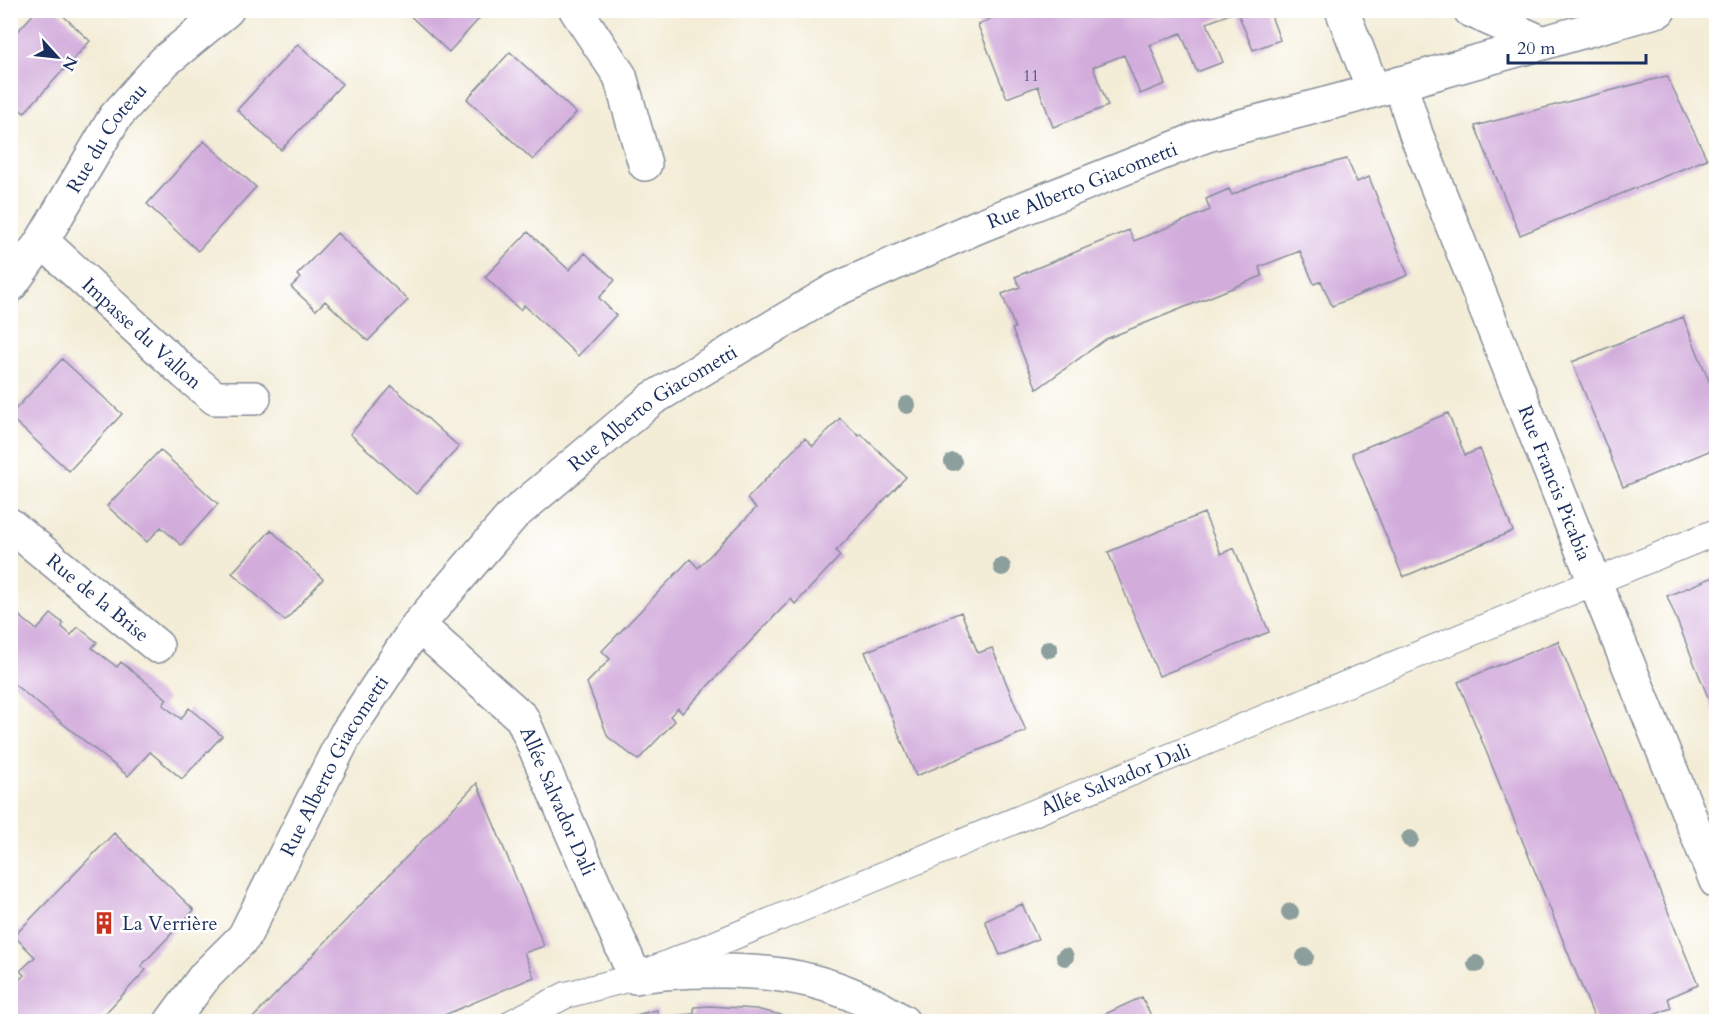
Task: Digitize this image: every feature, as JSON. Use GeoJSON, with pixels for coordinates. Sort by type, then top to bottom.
{"type":"FeatureCollection","features":[{"type":"Feature","properties":{"kind":"street","name":"Rue du Coteau"},"geometry":{"type":"LineString","coordinates":[[10,286],[42,241],[115,117],[164,62],[227,10]]}},
{"type":"Feature","properties":{"kind":"street"},"geometry":{"type":"LineString","coordinates":[[576,10],[620,76],[645,164]]}},
{"type":"Feature","properties":{"kind":"street","name":"Rue Francis Picabia"},"geometry":{"type":"LineString","coordinates":[[1342,10],[1416,134],[1716,881]]}},
{"type":"Feature","properties":{"kind":"street"},"geometry":{"type":"LineString","coordinates":[[1470,10],[1543,43]]}},
{"type":"Feature","properties":{"kind":"street","name":"Rue Alberto Giacometti"},"geometry":{"type":"LineString","coordinates":[[171,1022],[205,976],[244,937],[346,734],[418,625],[513,514],[652,399],[835,290],[977,227],[1207,135],[1659,10]]}},
{"type":"Feature","properties":{"kind":"street","name":"Impasse du Vallon"},"geometry":{"type":"LineString","coordinates":[[42,241],[215,398],[254,398]]}},
{"type":"Feature","properties":{"kind":"street","name":"Rue de la Brise"},"geometry":{"type":"LineString","coordinates":[[10,525],[157,646]]}},
{"type":"Feature","properties":{"kind":"street","name":"Allée Salvador Dali"},"geometry":{"type":"LineString","coordinates":[[418,625],[522,718],[635,977],[654,973],[736,970],[781,974],[827,985],[876,1006],[903,1022]]}},
{"type":"Feature","properties":{"kind":"lane","name":"Allée Salvador Dali"},"geometry":{"type":"LineString","coordinates":[[513,1022],[566,995],[635,977],[1716,532]]}},
{"type":"Feature","properties":{"kind":"building"},"geometry":{"type":"Polygon","coordinates":[[[37,10],[57,10],[90,41],[24,113],[10,101],[10,40],[37,10]]]}},
{"type":"Feature","properties":{"kind":"building"},"geometry":{"type":"Polygon","coordinates":[[[404,10],[487,10],[449,52],[404,10]]]}},
{"type":"Feature","properties":{"kind":"building"},"geometry":{"type":"Polygon","coordinates":[[[1007,10],[1269,10],[1280,40],[1253,50],[1237,11],[1207,23],[1223,62],[1197,72],[1181,33],[1150,45],[1165,84],[1140,94],[1124,55],[1093,67],[1108,106],[1053,127],[1038,86],[1007,98],[978,25],[1007,10]]]}},
{"type":"Feature","properties":{"kind":"building"},"geometry":{"type":"Polygon","coordinates":[[[298,44],[342,84],[281,150],[237,110],[298,44]]]}},
{"type":"Feature","properties":{"kind":"building"},"geometry":{"type":"Polygon","coordinates":[[[510,52],[576,113],[533,160],[467,99],[510,52]]]}},
{"type":"Feature","properties":{"kind":"building"},"geometry":{"type":"Polygon","coordinates":[[[1667,76],[1707,159],[1520,235],[1475,126],[1667,76]]]}},
{"type":"Feature","properties":{"kind":"building"},"geometry":{"type":"Polygon","coordinates":[[[204,141],[256,187],[198,251],[147,204],[204,141]]]}},
{"type":"Feature","properties":{"kind":"building"},"geometry":{"type":"Polygon","coordinates":[[[1347,159],[1357,182],[1369,177],[1408,275],[1332,306],[1321,281],[1314,284],[1300,251],[1259,267],[1262,276],[1106,339],[1037,389],[1012,329],[1015,328],[1002,294],[1020,287],[1015,277],[1129,230],[1134,241],[1210,210],[1206,199],[1229,189],[1232,195],[1267,179],[1347,159]]]}},
{"type":"Feature","properties":{"kind":"building"},"geometry":{"type":"Polygon","coordinates":[[[528,232],[569,270],[585,253],[615,280],[599,298],[616,315],[578,356],[524,305],[520,310],[485,277],[528,232]]]}},
{"type":"Feature","properties":{"kind":"building"},"geometry":{"type":"Polygon","coordinates":[[[337,233],[408,300],[368,341],[325,301],[316,310],[291,287],[300,278],[297,275],[337,233]]]}},
{"type":"Feature","properties":{"kind":"building"},"geometry":{"type":"Polygon","coordinates":[[[1683,317],[1716,398],[1716,448],[1623,487],[1572,362],[1683,317]]]}},
{"type":"Feature","properties":{"kind":"building"},"geometry":{"type":"Polygon","coordinates":[[[62,359],[122,414],[69,471],[10,417],[62,359]]]}},
{"type":"Feature","properties":{"kind":"building"},"geometry":{"type":"Polygon","coordinates":[[[392,386],[459,447],[416,494],[350,434],[392,386]]]}},
{"type":"Feature","properties":{"kind":"building"},"geometry":{"type":"Polygon","coordinates":[[[1448,413],[1465,455],[1480,449],[1513,531],[1403,577],[1352,453],[1448,413]]]}},
{"type":"Feature","properties":{"kind":"building"},"geometry":{"type":"Polygon","coordinates":[[[840,418],[859,436],[861,434],[906,477],[836,551],[840,556],[795,604],[791,599],[682,713],[678,708],[670,716],[675,721],[638,760],[608,737],[587,683],[610,659],[602,651],[690,559],[698,568],[756,508],[747,499],[805,438],[813,446],[840,418]]]}},
{"type":"Feature","properties":{"kind":"building"},"geometry":{"type":"Polygon","coordinates":[[[160,450],[218,504],[181,545],[161,527],[147,542],[107,506],[160,450]]]}},
{"type":"Feature","properties":{"kind":"building"},"geometry":{"type":"Polygon","coordinates":[[[1204,513],[1221,554],[1234,548],[1269,632],[1159,676],[1108,552],[1204,513]]]}},
{"type":"Feature","properties":{"kind":"building"},"geometry":{"type":"Polygon","coordinates":[[[271,530],[323,579],[285,621],[232,573],[271,530]]]}},
{"type":"Feature","properties":{"kind":"building"},"geometry":{"type":"Polygon","coordinates":[[[1716,576],[1716,717],[1667,596],[1716,576]]]}},
{"type":"Feature","properties":{"kind":"building"},"geometry":{"type":"Polygon","coordinates":[[[961,612],[978,653],[992,648],[1026,731],[916,776],[865,652],[961,612]]]}},
{"type":"Feature","properties":{"kind":"building"},"geometry":{"type":"Polygon","coordinates":[[[17,614],[37,630],[51,614],[63,623],[62,627],[71,635],[78,627],[97,642],[92,648],[117,667],[121,662],[167,699],[163,705],[181,719],[189,708],[222,736],[182,779],[150,752],[128,776],[10,681],[10,622],[17,614]]]}},
{"type":"Feature","properties":{"kind":"building"},"geometry":{"type":"Polygon","coordinates":[[[1558,641],[1698,985],[1668,998],[1671,1008],[1637,1022],[1596,1022],[1458,682],[1558,641]]]}},
{"type":"Feature","properties":{"kind":"building"},"geometry":{"type":"Polygon","coordinates":[[[477,783],[544,946],[524,953],[534,977],[428,1022],[249,1022],[477,783]]]}},
{"type":"Feature","properties":{"kind":"building","name":"La Verrière"},"geometry":{"type":"Polygon","coordinates":[[[114,833],[194,910],[141,966],[146,970],[97,1022],[10,1022],[10,989],[24,975],[20,971],[35,957],[14,936],[114,833]]]}},
{"type":"Feature","properties":{"kind":"building"},"geometry":{"type":"Polygon","coordinates":[[[1022,904],[1038,939],[1000,955],[985,921],[1022,904]]]}},
{"type":"Feature","properties":{"kind":"building"},"geometry":{"type":"Polygon","coordinates":[[[1142,997],[1154,1022],[1088,1022],[1142,997]]]}},
{"type":"Feature","properties":{"kind":"building"},"geometry":{"type":"Polygon","coordinates":[[[694,1007],[756,1009],[807,1021],[672,1022],[671,1016],[694,1014],[694,1007]]]}},
{"type":"Feature","properties":{"kind":"building"},"geometry":{"type":"Polygon","coordinates":[[[657,1010],[658,1022],[612,1022],[619,1019],[657,1010]]]}},
{"type":"Feature","properties":{"kind":"place","name":"La Verrière"},"geometry":{"type":"Point","coordinates":[104,923]}}]}
